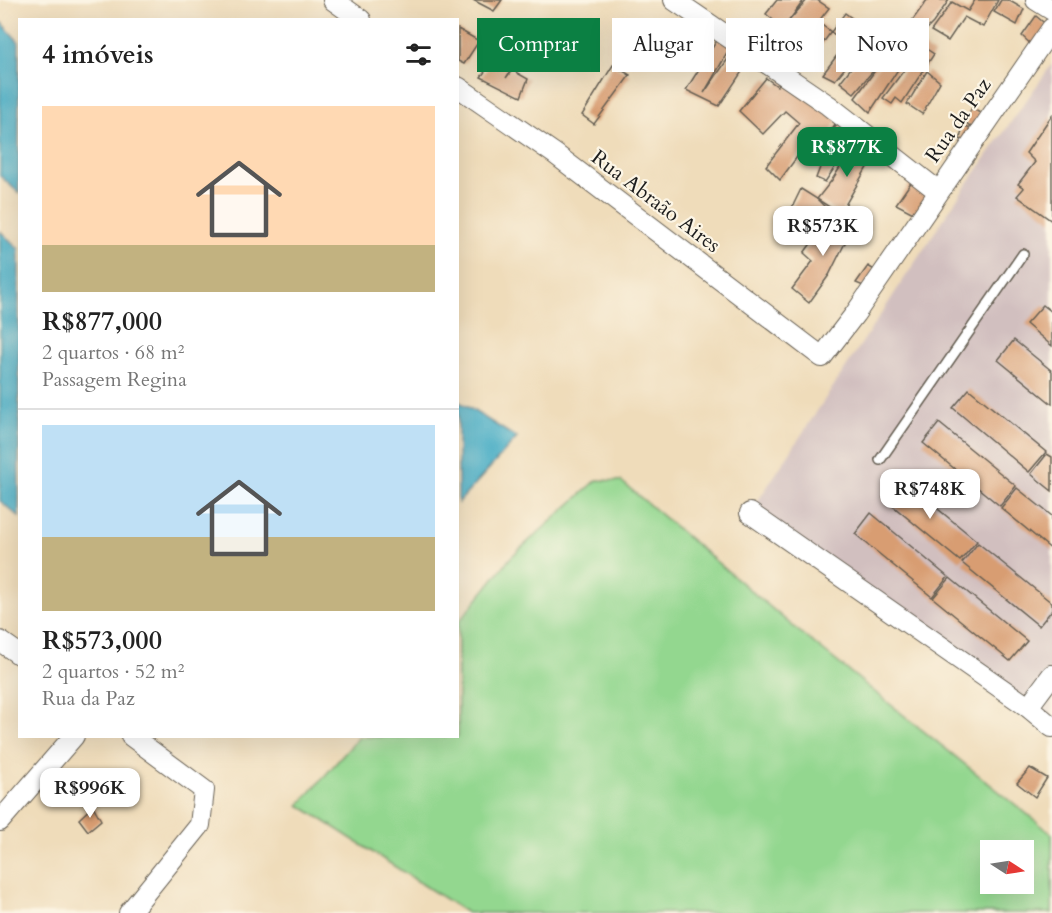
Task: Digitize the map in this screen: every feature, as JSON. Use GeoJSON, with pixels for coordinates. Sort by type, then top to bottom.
{"type":"FeatureCollection","features":[{"type":"Feature","properties":{"kind":"street"},"geometry":{"type":"LineString","coordinates":[[333,0],[358,18]]}},
{"type":"Feature","properties":{"kind":"street"},"geometry":{"type":"LineString","coordinates":[[674,0],[828,105],[938,191]]}},
{"type":"Feature","properties":{"kind":"street"},"geometry":{"type":"LineString","coordinates":[[1036,0],[1052,10]]}},
{"type":"Feature","properties":{"kind":"street","name":"Rua da Paz"},"geometry":{"type":"LineString","coordinates":[[822,357],[855,314],[1052,28]]}},
{"type":"Feature","properties":{"kind":"street","name":"Rua Abraão Aires"},"geometry":{"type":"LineString","coordinates":[[459,88],[555,154],[822,357]]}},
{"type":"Feature","properties":{"kind":"street"},"geometry":{"type":"LineString","coordinates":[[750,513],[1028,707],[1052,728]]}},
{"type":"Feature","properties":{"kind":"street"},"geometry":{"type":"LineString","coordinates":[[0,641],[18,654]]}},
{"type":"Feature","properties":{"kind":"street"},"geometry":{"type":"LineString","coordinates":[[1028,707],[1052,675]]}},
{"type":"Feature","properties":{"kind":"street"},"geometry":{"type":"LineString","coordinates":[[0,821],[72,738]]}},
{"type":"Feature","properties":{"kind":"street"},"geometry":{"type":"LineString","coordinates":[[129,913],[200,825],[204,790],[134,738]]}},
{"type":"Feature","properties":{"kind":"lane"},"geometry":{"type":"LineString","coordinates":[[880,460],[1023,254]]}},
{"type":"Feature","properties":{"kind":"shaded area"},"geometry":{"type":"Polygon","coordinates":[[[1052,64],[1052,727],[750,513],[954,203],[1052,64]]]}},
{"type":"Feature","properties":{"kind":"green space"},"geometry":{"type":"Polygon","coordinates":[[[597,480],[621,481],[795,628],[1052,834],[1052,913],[467,913],[299,805],[358,738],[459,738],[459,622],[511,557],[597,480]]]}},
{"type":"Feature","properties":{"kind":"water"},"geometry":{"type":"Polygon","coordinates":[[[0,21],[18,41],[18,192],[0,176],[0,21]]]}},
{"type":"Feature","properties":{"kind":"water"},"geometry":{"type":"Polygon","coordinates":[[[0,231],[18,248],[18,516],[0,501],[0,231]]]}},
{"type":"Feature","properties":{"kind":"water"},"geometry":{"type":"Polygon","coordinates":[[[459,402],[517,438],[459,502],[459,402]]]}},
{"type":"Feature","properties":{"kind":"building"},"geometry":{"type":"Polygon","coordinates":[[[473,0],[502,0],[494,11],[473,0]]]}},
{"type":"Feature","properties":{"kind":"building"},"geometry":{"type":"Polygon","coordinates":[[[777,0],[804,0],[791,18],[771,18],[766,14],[777,0]]]}},
{"type":"Feature","properties":{"kind":"building"},"geometry":{"type":"Polygon","coordinates":[[[807,0],[817,0],[829,8],[821,18],[791,18],[807,0]]]}},
{"type":"Feature","properties":{"kind":"building"},"geometry":{"type":"Polygon","coordinates":[[[927,0],[949,0],[929,27],[929,18],[914,18],[927,0]]]}},
{"type":"Feature","properties":{"kind":"building"},"geometry":{"type":"Polygon","coordinates":[[[975,0],[998,0],[983,27],[964,17],[948,41],[931,31],[952,2],[968,11],[975,0]]]}},
{"type":"Feature","properties":{"kind":"building"},"geometry":{"type":"Polygon","coordinates":[[[1001,0],[1008,0],[1024,9],[1017,25],[994,12],[1001,0]]]}},
{"type":"Feature","properties":{"kind":"building"},"geometry":{"type":"Polygon","coordinates":[[[845,13],[852,18],[841,18],[845,13]]]}},
{"type":"Feature","properties":{"kind":"building"},"geometry":{"type":"Polygon","coordinates":[[[1036,16],[1049,27],[1034,47],[1022,36],[1036,16]]]}},
{"type":"Feature","properties":{"kind":"building"},"geometry":{"type":"Polygon","coordinates":[[[836,25],[836,36],[831,32],[836,25]]]}},
{"type":"Feature","properties":{"kind":"building"},"geometry":{"type":"Polygon","coordinates":[[[824,27],[831,32],[824,42],[824,27]]]}},
{"type":"Feature","properties":{"kind":"building"},"geometry":{"type":"Polygon","coordinates":[[[459,30],[477,40],[477,44],[464,64],[459,62],[459,30]]]}},
{"type":"Feature","properties":{"kind":"building"},"geometry":{"type":"Polygon","coordinates":[[[719,37],[726,41],[726,55],[704,93],[726,62],[726,72],[742,72],[719,106],[686,90],[697,72],[714,72],[714,45],[719,37]]]}},
{"type":"Feature","properties":{"kind":"building"},"geometry":{"type":"Polygon","coordinates":[[[929,51],[934,54],[929,62],[929,51]]]}},
{"type":"Feature","properties":{"kind":"building"},"geometry":{"type":"Polygon","coordinates":[[[836,57],[836,72],[842,72],[835,80],[823,74],[836,57]]]}},
{"type":"Feature","properties":{"kind":"building"},"geometry":{"type":"Polygon","coordinates":[[[612,67],[612,72],[625,72],[630,75],[594,124],[582,115],[612,67]]]}},
{"type":"Feature","properties":{"kind":"building"},"geometry":{"type":"Polygon","coordinates":[[[485,72],[510,72],[506,78],[510,72],[516,72],[528,79],[521,97],[481,77],[485,72]]]}},
{"type":"Feature","properties":{"kind":"building"},"geometry":{"type":"Polygon","coordinates":[[[848,72],[872,72],[854,93],[840,82],[848,72]]]}},
{"type":"Feature","properties":{"kind":"building"},"geometry":{"type":"Polygon","coordinates":[[[874,72],[896,72],[870,112],[855,98],[874,72]]]}},
{"type":"Feature","properties":{"kind":"building"},"geometry":{"type":"Polygon","coordinates":[[[902,72],[922,72],[902,103],[896,98],[892,104],[883,98],[902,72]]]}},
{"type":"Feature","properties":{"kind":"building"},"geometry":{"type":"Polygon","coordinates":[[[926,72],[940,82],[922,114],[907,104],[926,72]]]}},
{"type":"Feature","properties":{"kind":"building"},"geometry":{"type":"Polygon","coordinates":[[[766,78],[777,86],[783,80],[839,118],[825,140],[841,120],[853,140],[825,182],[816,178],[824,157],[817,151],[823,143],[811,138],[780,180],[766,166],[799,123],[785,111],[763,134],[739,111],[766,78]]]}},
{"type":"Feature","properties":{"kind":"building"},"geometry":{"type":"Polygon","coordinates":[[[972,108],[983,115],[975,130],[964,121],[972,108]]]}},
{"type":"Feature","properties":{"kind":"building"},"geometry":{"type":"Polygon","coordinates":[[[1052,115],[1052,221],[1017,196],[1024,188],[1018,184],[1035,162],[1026,153],[1052,115]]]}},
{"type":"Feature","properties":{"kind":"building"},"geometry":{"type":"Polygon","coordinates":[[[963,125],[975,130],[967,142],[960,139],[963,125]]]}},
{"type":"Feature","properties":{"kind":"building"},"geometry":{"type":"Polygon","coordinates":[[[857,141],[876,152],[840,214],[817,199],[857,141]]]}},
{"type":"Feature","properties":{"kind":"building"},"geometry":{"type":"Polygon","coordinates":[[[912,181],[934,188],[917,215],[896,204],[912,181]]]}},
{"type":"Feature","properties":{"kind":"building"},"geometry":{"type":"Polygon","coordinates":[[[801,189],[817,199],[829,211],[810,241],[795,231],[800,225],[785,222],[801,189]]]}},
{"type":"Feature","properties":{"kind":"building"},"geometry":{"type":"Polygon","coordinates":[[[833,214],[852,229],[829,275],[809,303],[792,289],[813,261],[804,253],[833,214]]]}},
{"type":"Feature","properties":{"kind":"building"},"geometry":{"type":"Polygon","coordinates":[[[868,266],[876,271],[866,287],[856,283],[868,266]]]}},
{"type":"Feature","properties":{"kind":"building"},"geometry":{"type":"Polygon","coordinates":[[[1043,305],[1052,312],[1052,346],[1026,324],[1043,305]]]}},
{"type":"Feature","properties":{"kind":"building"},"geometry":{"type":"Polygon","coordinates":[[[1014,340],[1052,371],[1052,404],[998,360],[1014,340]]]}},
{"type":"Feature","properties":{"kind":"building"},"geometry":{"type":"Polygon","coordinates":[[[969,389],[1046,452],[1029,472],[953,408],[969,389]]]}},
{"type":"Feature","properties":{"kind":"building"},"geometry":{"type":"Polygon","coordinates":[[[939,423],[1016,486],[1000,506],[923,443],[939,423]]]}},
{"type":"Feature","properties":{"kind":"building"},"geometry":{"type":"Polygon","coordinates":[[[1047,454],[1052,457],[1052,491],[1031,474],[1047,454]]]}},
{"type":"Feature","properties":{"kind":"building"},"geometry":{"type":"Polygon","coordinates":[[[900,478],[977,541],[960,561],[883,498],[900,478]]]}},
{"type":"Feature","properties":{"kind":"building"},"geometry":{"type":"Polygon","coordinates":[[[1017,488],[1052,516],[1052,550],[1001,508],[1017,488]]]}},
{"type":"Feature","properties":{"kind":"building"},"geometry":{"type":"Polygon","coordinates":[[[871,513],[948,577],[932,597],[855,534],[871,513]]]}},
{"type":"Feature","properties":{"kind":"building"},"geometry":{"type":"Polygon","coordinates":[[[978,543],[1052,603],[1052,610],[1039,626],[962,563],[978,543]]]}},
{"type":"Feature","properties":{"kind":"building"},"geometry":{"type":"Polygon","coordinates":[[[950,578],[1027,641],[1010,661],[933,598],[950,578]]]}},
{"type":"Feature","properties":{"kind":"building"},"geometry":{"type":"Polygon","coordinates":[[[1030,768],[1047,778],[1035,797],[1017,783],[1030,768]]]}},
{"type":"Feature","properties":{"kind":"building"},"geometry":{"type":"Polygon","coordinates":[[[93,806],[101,820],[88,831],[79,819],[93,806]]]}}]}
